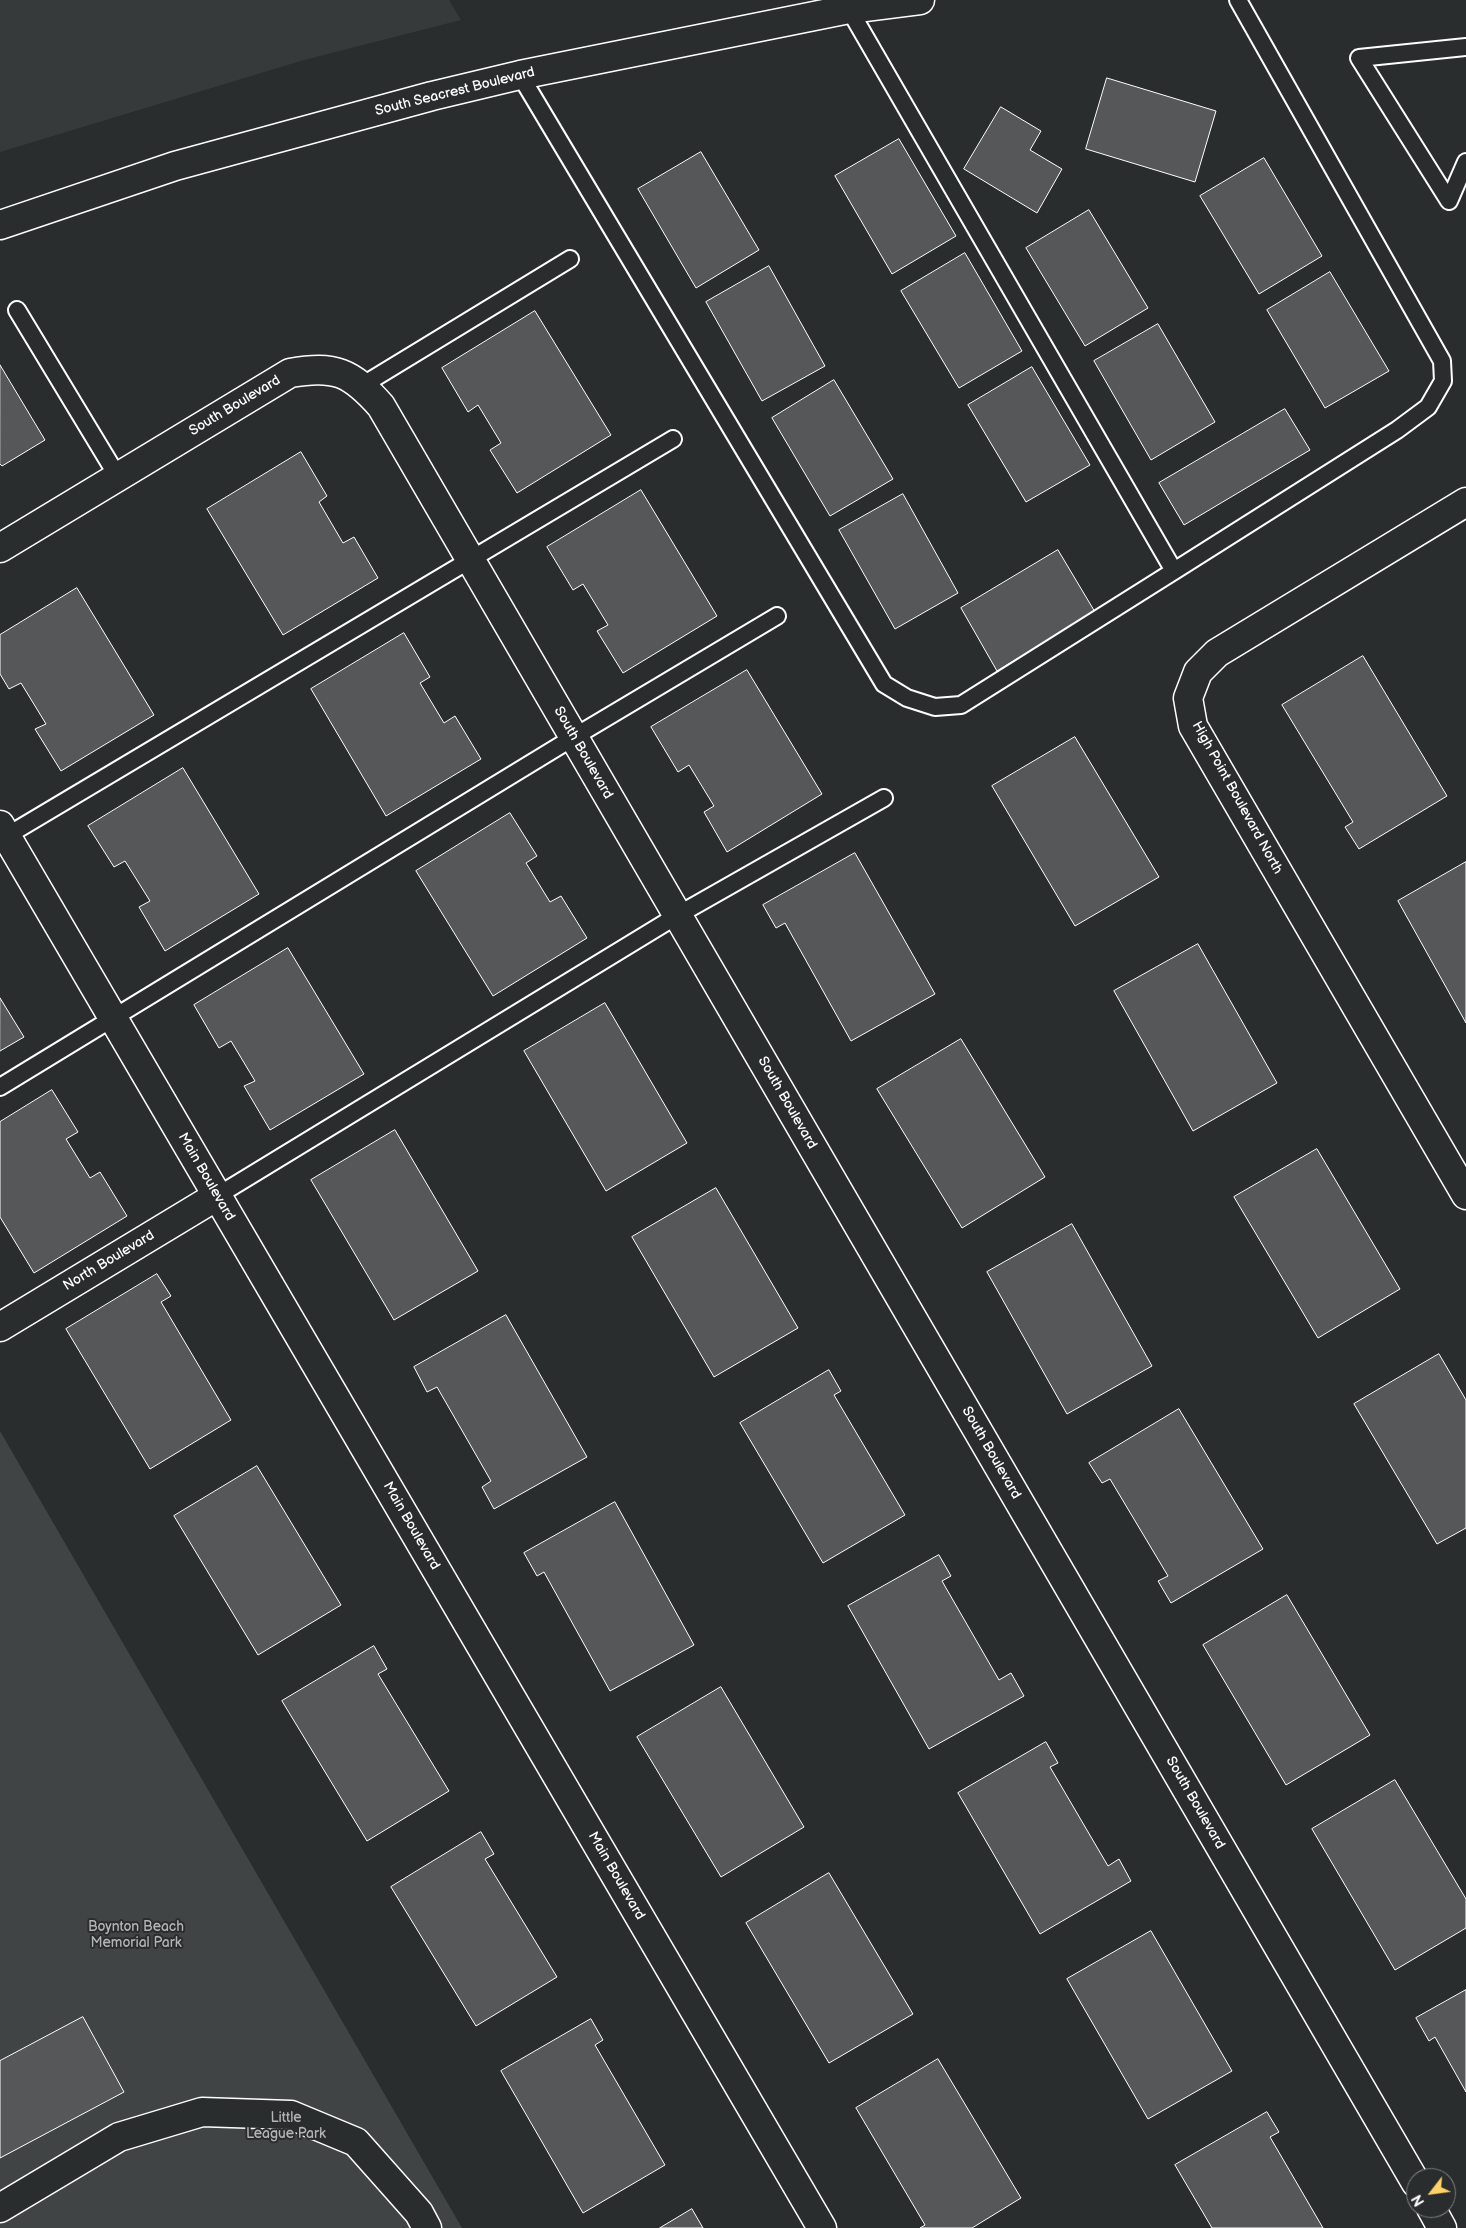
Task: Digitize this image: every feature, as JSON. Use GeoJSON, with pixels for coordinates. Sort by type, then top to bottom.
{"type":"FeatureCollection","features":[{"type":"Feature","properties":{"kind":"street","name":"South Seacrest Boulevard"},"geometry":{"type":"LineString","coordinates":[[0,225],[175,166],[432,96],[520,76],[849,9],[920,0]]}},
{"type":"Feature","properties":{"kind":"street","name":"South Boulevard"},"geometry":{"type":"LineString","coordinates":[[0,548],[290,373],[315,368],[340,372],[363,385],[381,406],[1407,2168]]}},
{"type":"Feature","properties":{"kind":"street","name":"High Point Boulevard North"},"geometry":{"type":"LineString","coordinates":[[1466,502],[1217,653],[1198,672],[1188,698],[1193,726],[1466,1195]]}},
{"type":"Feature","properties":{"kind":"street","name":"Main Boulevard"},"geometry":{"type":"LineString","coordinates":[[2,834],[113,1018],[822,2228]]}},
{"type":"Feature","properties":{"kind":"street","name":"North Boulevard"},"geometry":{"type":"LineString","coordinates":[[0,1327],[217,1196]]}},
{"type":"Feature","properties":{"kind":"street"},"geometry":{"type":"LineString","coordinates":[[0,2208],[119,2137],[202,2112],[291,2115],[356,2142],[419,2213],[427,2228]]}},
{"type":"Feature","properties":{"kind":"lane"},"geometry":{"type":"LineString","coordinates":[[520,76],[884,684],[907,698],[934,707],[961,705],[1397,430],[1428,407],[1443,381],[1442,361],[1238,0]]}},
{"type":"Feature","properties":{"kind":"lane"},"geometry":{"type":"LineString","coordinates":[[849,9],[1174,571]]}},
{"type":"Feature","properties":{"kind":"lane"},"geometry":{"type":"LineString","coordinates":[[1466,47],[1359,58],[1448,201],[1466,162]]}},
{"type":"Feature","properties":{"kind":"lane"},"geometry":{"type":"LineString","coordinates":[[363,385],[570,259]]}},
{"type":"Feature","properties":{"kind":"lane"},"geometry":{"type":"LineString","coordinates":[[17,310],[118,477]]}},
{"type":"Feature","properties":{"kind":"lane"},"geometry":{"type":"LineString","coordinates":[[2,834],[471,560],[673,439]]}},
{"type":"Feature","properties":{"kind":"lane"},"geometry":{"type":"LineString","coordinates":[[0,1087],[574,737],[777,616]]}},
{"type":"Feature","properties":{"kind":"lane"},"geometry":{"type":"LineString","coordinates":[[217,1196],[678,915],[884,798]]}},
{"type":"Feature","properties":{"kind":"shaded area"},"geometry":{"type":"Polygon","coordinates":[[[0,0],[449,0],[461,20],[304,60],[0,152],[0,0]]]}},
{"type":"Feature","properties":{"kind":"green space","name":"Boynton Beach Memorial Park"},"geometry":{"type":"Polygon","coordinates":[[[0,1431],[462,2228],[0,2228],[0,1431]]]}},
{"type":"Feature","properties":{"kind":"building"},"geometry":{"type":"Polygon","coordinates":[[[1107,78],[1216,111],[1195,182],[1086,149],[1107,78]]]}},
{"type":"Feature","properties":{"kind":"building"},"geometry":{"type":"Polygon","coordinates":[[[1001,107],[1041,131],[1030,150],[1062,169],[1037,213],[964,169],[1001,107]]]}},
{"type":"Feature","properties":{"kind":"building"},"geometry":{"type":"Polygon","coordinates":[[[899,139],[956,236],[892,274],[835,176],[899,139]]]}},
{"type":"Feature","properties":{"kind":"building"},"geometry":{"type":"Polygon","coordinates":[[[701,152],[759,250],[696,288],[638,189],[701,152]]]}},
{"type":"Feature","properties":{"kind":"building"},"geometry":{"type":"Polygon","coordinates":[[[1264,158],[1322,256],[1259,294],[1200,196],[1264,158]]]}},
{"type":"Feature","properties":{"kind":"building"},"geometry":{"type":"Polygon","coordinates":[[[1089,210],[1148,308],[1085,346],[1026,248],[1089,210]]]}},
{"type":"Feature","properties":{"kind":"building"},"geometry":{"type":"Polygon","coordinates":[[[965,253],[1022,351],[959,388],[901,291],[965,253]]]}},
{"type":"Feature","properties":{"kind":"building"},"geometry":{"type":"Polygon","coordinates":[[[769,266],[825,366],[762,401],[706,302],[769,266]]]}},
{"type":"Feature","properties":{"kind":"building"},"geometry":{"type":"Polygon","coordinates":[[[1330,272],[1389,371],[1325,408],[1267,310],[1330,272]]]}},
{"type":"Feature","properties":{"kind":"building"},"geometry":{"type":"Polygon","coordinates":[[[535,311],[611,435],[517,493],[490,450],[501,443],[478,405],[468,412],[442,368],[535,311]]]}},
{"type":"Feature","properties":{"kind":"building"},"geometry":{"type":"Polygon","coordinates":[[[1158,324],[1215,422],[1151,460],[1094,361],[1158,324]]]}},
{"type":"Feature","properties":{"kind":"building"},"geometry":{"type":"Polygon","coordinates":[[[0,365],[45,440],[2,466],[0,464],[0,365]]]}},
{"type":"Feature","properties":{"kind":"building"},"geometry":{"type":"Polygon","coordinates":[[[1032,367],[1090,465],[1026,502],[968,405],[1032,367]]]}},
{"type":"Feature","properties":{"kind":"building"},"geometry":{"type":"Polygon","coordinates":[[[834,380],[893,479],[830,516],[772,418],[834,380]]]}},
{"type":"Feature","properties":{"kind":"building"},"geometry":{"type":"Polygon","coordinates":[[[1285,409],[1310,450],[1184,525],[1159,483],[1285,409]]]}},
{"type":"Feature","properties":{"kind":"building"},"geometry":{"type":"Polygon","coordinates":[[[301,452],[327,496],[319,502],[343,543],[354,537],[378,578],[283,635],[207,509],[301,452]]]}},
{"type":"Feature","properties":{"kind":"building"},"geometry":{"type":"Polygon","coordinates":[[[641,490],[717,616],[623,673],[597,631],[608,625],[583,584],[573,590],[547,547],[641,490]]]}},
{"type":"Feature","properties":{"kind":"building"},"geometry":{"type":"Polygon","coordinates":[[[903,494],[958,593],[895,629],[839,530],[903,494]]]}},
{"type":"Feature","properties":{"kind":"building"},"geometry":{"type":"Polygon","coordinates":[[[1058,550],[1095,612],[997,671],[961,608],[1058,550]]]}},
{"type":"Feature","properties":{"kind":"building"},"geometry":{"type":"Polygon","coordinates":[[[77,588],[154,715],[61,771],[35,729],[46,724],[21,683],[9,689],[0,674],[0,635],[77,588]]]}},
{"type":"Feature","properties":{"kind":"building"},"geometry":{"type":"Polygon","coordinates":[[[404,633],[430,677],[420,683],[444,723],[455,716],[481,759],[386,816],[311,689],[404,633]]]}},
{"type":"Feature","properties":{"kind":"building"},"geometry":{"type":"Polygon","coordinates":[[[1363,656],[1447,796],[1359,849],[1345,827],[1353,822],[1282,705],[1363,656]]]}},
{"type":"Feature","properties":{"kind":"building"},"geometry":{"type":"Polygon","coordinates":[[[747,670],[822,794],[727,852],[704,812],[714,806],[689,765],[678,772],[651,727],[747,670]]]}},
{"type":"Feature","properties":{"kind":"building"},"geometry":{"type":"Polygon","coordinates":[[[1075,737],[1159,877],[1075,926],[992,786],[1075,737]]]}},
{"type":"Feature","properties":{"kind":"building"},"geometry":{"type":"Polygon","coordinates":[[[183,768],[259,894],[165,951],[139,907],[150,901],[125,861],[114,867],[88,826],[183,768]]]}},
{"type":"Feature","properties":{"kind":"building"},"geometry":{"type":"Polygon","coordinates":[[[510,813],[537,856],[526,863],[550,902],[561,896],[587,938],[493,996],[416,871],[510,813]]]}},
{"type":"Feature","properties":{"kind":"building"},"geometry":{"type":"Polygon","coordinates":[[[855,853],[935,994],[851,1041],[785,923],[776,928],[763,905],[855,853]]]}},
{"type":"Feature","properties":{"kind":"building"},"geometry":{"type":"Polygon","coordinates":[[[1466,862],[1466,1023],[1398,901],[1466,862]]]}},
{"type":"Feature","properties":{"kind":"building"},"geometry":{"type":"Polygon","coordinates":[[[1198,944],[1277,1083],[1193,1131],[1114,991],[1198,944]]]}},
{"type":"Feature","properties":{"kind":"building"},"geometry":{"type":"Polygon","coordinates":[[[288,948],[364,1074],[270,1130],[244,1086],[255,1081],[231,1041],[219,1048],[194,1005],[288,948]]]}},
{"type":"Feature","properties":{"kind":"building"},"geometry":{"type":"Polygon","coordinates":[[[0,998],[24,1037],[0,1051],[0,998]]]}},
{"type":"Feature","properties":{"kind":"building"},"geometry":{"type":"Polygon","coordinates":[[[605,1003],[687,1143],[606,1191],[524,1051],[605,1003]]]}},
{"type":"Feature","properties":{"kind":"building"},"geometry":{"type":"Polygon","coordinates":[[[961,1039],[1045,1177],[962,1228],[877,1089],[961,1039]]]}},
{"type":"Feature","properties":{"kind":"building"},"geometry":{"type":"Polygon","coordinates":[[[52,1090],[78,1132],[66,1139],[90,1178],[100,1172],[127,1216],[34,1273],[0,1217],[0,1122],[52,1090]]]}},
{"type":"Feature","properties":{"kind":"building"},"geometry":{"type":"Polygon","coordinates":[[[395,1130],[478,1271],[394,1320],[311,1180],[395,1130]]]}},
{"type":"Feature","properties":{"kind":"building"},"geometry":{"type":"Polygon","coordinates":[[[1317,1149],[1400,1289],[1318,1338],[1234,1197],[1317,1149]]]}},
{"type":"Feature","properties":{"kind":"building"},"geometry":{"type":"Polygon","coordinates":[[[716,1188],[798,1328],[714,1377],[632,1237],[716,1188]]]}},
{"type":"Feature","properties":{"kind":"building"},"geometry":{"type":"Polygon","coordinates":[[[1072,1224],[1152,1366],[1067,1414],[987,1272],[1072,1224]]]}},
{"type":"Feature","properties":{"kind":"building"},"geometry":{"type":"Polygon","coordinates":[[[157,1274],[171,1296],[161,1302],[231,1420],[150,1469],[66,1329],[157,1274]]]}},
{"type":"Feature","properties":{"kind":"building"},"geometry":{"type":"Polygon","coordinates":[[[506,1315],[587,1457],[494,1509],[482,1487],[491,1481],[437,1387],[427,1392],[414,1367],[506,1315]]]}},
{"type":"Feature","properties":{"kind":"building"},"geometry":{"type":"Polygon","coordinates":[[[1439,1354],[1466,1400],[1466,1528],[1437,1544],[1354,1404],[1439,1354]]]}},
{"type":"Feature","properties":{"kind":"building"},"geometry":{"type":"Polygon","coordinates":[[[829,1370],[841,1391],[834,1395],[905,1515],[823,1563],[740,1423],[829,1370]]]}},
{"type":"Feature","properties":{"kind":"building"},"geometry":{"type":"Polygon","coordinates":[[[1179,1409],[1263,1549],[1171,1603],[1158,1581],[1168,1576],[1110,1479],[1102,1483],[1089,1463],[1179,1409]]]}},
{"type":"Feature","properties":{"kind":"building"},"geometry":{"type":"Polygon","coordinates":[[[257,1466],[341,1605],[258,1655],[174,1516],[257,1466]]]}},
{"type":"Feature","properties":{"kind":"building"},"geometry":{"type":"Polygon","coordinates":[[[615,1502],[694,1645],[610,1691],[544,1572],[537,1576],[524,1553],[615,1502]]]}},
{"type":"Feature","properties":{"kind":"building"},"geometry":{"type":"Polygon","coordinates":[[[939,1555],[951,1576],[942,1581],[999,1680],[1011,1673],[1024,1696],[929,1749],[848,1606],[939,1555]]]}},
{"type":"Feature","properties":{"kind":"building"},"geometry":{"type":"Polygon","coordinates":[[[1287,1595],[1370,1735],[1286,1785],[1203,1645],[1287,1595]]]}},
{"type":"Feature","properties":{"kind":"building"},"geometry":{"type":"Polygon","coordinates":[[[374,1646],[387,1669],[378,1674],[449,1791],[367,1841],[282,1701],[374,1646]]]}},
{"type":"Feature","properties":{"kind":"building"},"geometry":{"type":"Polygon","coordinates":[[[721,1687],[804,1827],[721,1877],[637,1737],[721,1687]]]}},
{"type":"Feature","properties":{"kind":"building"},"geometry":{"type":"Polygon","coordinates":[[[1046,1742],[1058,1763],[1050,1767],[1108,1866],[1119,1859],[1131,1881],[1040,1934],[958,1793],[1046,1742]]]}},
{"type":"Feature","properties":{"kind":"building"},"geometry":{"type":"Polygon","coordinates":[[[1395,1780],[1466,1899],[1466,1928],[1395,1970],[1312,1829],[1395,1780]]]}},
{"type":"Feature","properties":{"kind":"building"},"geometry":{"type":"Polygon","coordinates":[[[481,1832],[494,1854],[485,1859],[557,1977],[476,2026],[391,1887],[481,1832]]]}},
{"type":"Feature","properties":{"kind":"building"},"geometry":{"type":"Polygon","coordinates":[[[829,1873],[913,2014],[829,2063],[746,1923],[829,1873]]]}},
{"type":"Feature","properties":{"kind":"building"},"geometry":{"type":"Polygon","coordinates":[[[1151,1931],[1232,2071],[1148,2119],[1067,1979],[1151,1931]]]}},
{"type":"Feature","properties":{"kind":"building"},"geometry":{"type":"Polygon","coordinates":[[[1466,1990],[1466,2092],[1435,2037],[1429,2041],[1416,2018],[1466,1990]]]}},
{"type":"Feature","properties":{"kind":"building"},"geometry":{"type":"Polygon","coordinates":[[[83,2017],[124,2092],[0,2158],[0,2061],[83,2017]]]}},
{"type":"Feature","properties":{"kind":"building"},"geometry":{"type":"Polygon","coordinates":[[[591,2019],[603,2040],[595,2045],[665,2165],[583,2213],[501,2071],[591,2019]]]}},
{"type":"Feature","properties":{"kind":"building"},"geometry":{"type":"Polygon","coordinates":[[[938,2059],[1021,2198],[972,2228],[920,2228],[925,2225],[856,2108],[938,2059]]]}},
{"type":"Feature","properties":{"kind":"building"},"geometry":{"type":"Polygon","coordinates":[[[1267,2112],[1279,2132],[1270,2137],[1323,2228],[1212,2228],[1175,2165],[1267,2112]]]}},
{"type":"Feature","properties":{"kind":"building"},"geometry":{"type":"Polygon","coordinates":[[[692,2209],[703,2228],[660,2228],[692,2209]]]}},
{"type":"Feature","properties":{"kind":"park label","name":"Little League Park"},"geometry":{"type":"Point","coordinates":[286,2126]}}]}
